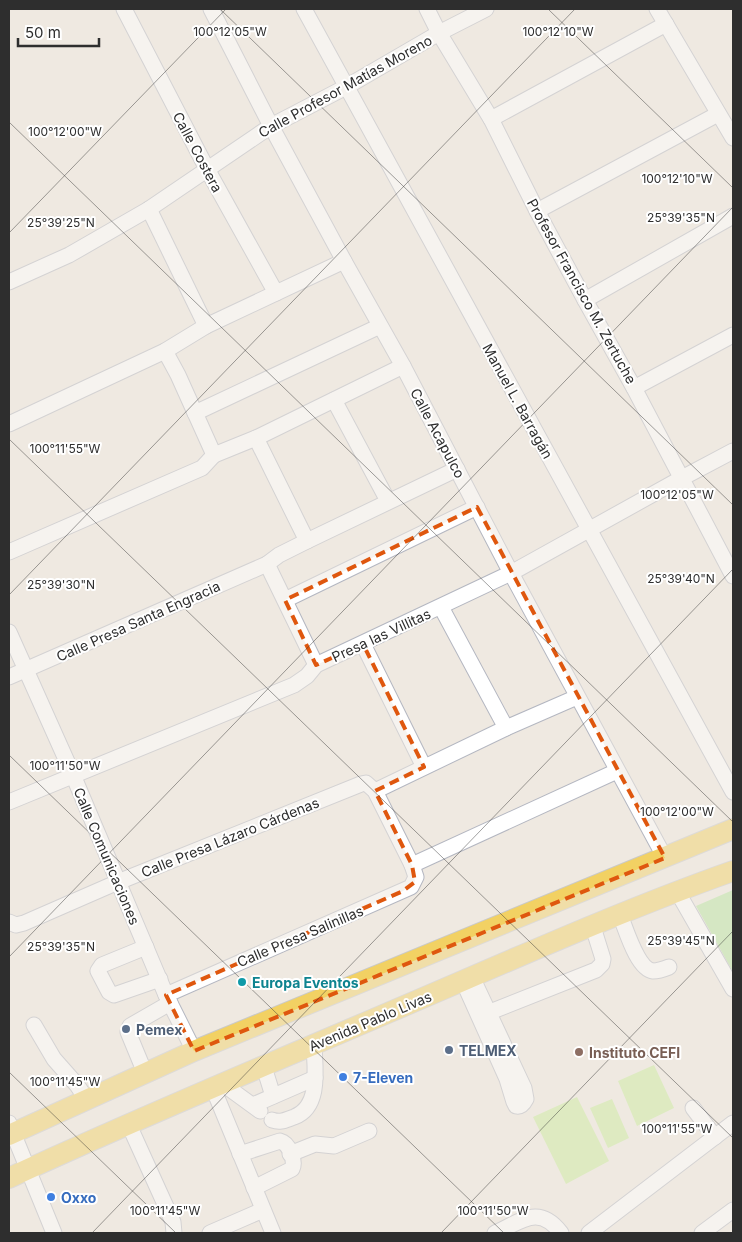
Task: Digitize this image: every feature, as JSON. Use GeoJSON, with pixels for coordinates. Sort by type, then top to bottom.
{"type":"FeatureCollection","features":[{"type":"Feature","properties":{"kind":"main road"},"geometry":{"type":"LineString","coordinates":[[10,1130],[87,1100],[194,1051],[733,829]]}},
{"type":"Feature","properties":{"kind":"main road","name":"Avenida Pablo Livas"},"geometry":{"type":"LineString","coordinates":[[9,1178],[468,979],[677,891],[733,870]]}},
{"type":"Feature","properties":{"kind":"street","name":"Calle Costera"},"geometry":{"type":"LineString","coordinates":[[124,9],[207,169],[276,293]]}},
{"type":"Feature","properties":{"kind":"street","name":"Calle Acapulco"},"geometry":{"type":"LineString","coordinates":[[211,9],[271,126],[403,366],[511,574],[666,858]]}},
{"type":"Feature","properties":{"kind":"street","name":"Manuel L. Barragán"},"geometry":{"type":"LineString","coordinates":[[304,9],[733,792]]}},
{"type":"Feature","properties":{"kind":"street","name":"Profesor Francisco M. Zertuche"},"geometry":{"type":"LineString","coordinates":[[427,9],[439,33],[491,119],[537,212],[732,571]]}},
{"type":"Feature","properties":{"kind":"street","name":"Calle Profesor Matías Moreno"},"geometry":{"type":"LineString","coordinates":[[9,282],[68,255],[149,209],[271,126],[346,87],[439,33],[486,9]]}},
{"type":"Feature","properties":{"kind":"street"},"geometry":{"type":"LineString","coordinates":[[657,9],[733,138]]}},
{"type":"Feature","properties":{"kind":"street"},"geometry":{"type":"LineString","coordinates":[[491,119],[666,24]]}},
{"type":"Feature","properties":{"kind":"street"},"geometry":{"type":"LineString","coordinates":[[537,212],[718,114]]}},
{"type":"Feature","properties":{"kind":"street"},"geometry":{"type":"LineString","coordinates":[[149,209],[206,326]]}},
{"type":"Feature","properties":{"kind":"street"},"geometry":{"type":"LineString","coordinates":[[585,300],[733,216]]}},
{"type":"Feature","properties":{"kind":"street"},"geometry":{"type":"LineString","coordinates":[[9,424],[165,351],[206,326],[344,261]]}},
{"type":"Feature","properties":{"kind":"street"},"geometry":{"type":"LineString","coordinates":[[195,413],[380,326]]}},
{"type":"Feature","properties":{"kind":"street"},"geometry":{"type":"LineString","coordinates":[[634,388],[733,335]]}},
{"type":"Feature","properties":{"kind":"street"},"geometry":{"type":"LineString","coordinates":[[165,351],[178,374],[214,455]]}},
{"type":"Feature","properties":{"kind":"street"},"geometry":{"type":"LineString","coordinates":[[9,552],[202,468],[214,455],[256,438],[403,366]]}},
{"type":"Feature","properties":{"kind":"street"},"geometry":{"type":"LineString","coordinates":[[334,400],[388,501]]}},
{"type":"Feature","properties":{"kind":"street"},"geometry":{"type":"LineString","coordinates":[[256,438],[307,541]]}},
{"type":"Feature","properties":{"kind":"street","name":"Presa las Villitas"},"geometry":{"type":"LineString","coordinates":[[9,802],[294,684],[307,676],[316,665],[511,574],[589,529],[733,452]]}},
{"type":"Feature","properties":{"kind":"street","name":"Calle Presa Santa Engracia"},"geometry":{"type":"LineString","coordinates":[[9,677],[267,564],[279,555],[307,541],[457,469]]}},
{"type":"Feature","properties":{"kind":"street"},"geometry":{"type":"LineString","coordinates":[[285,600],[477,507]]}},
{"type":"Feature","properties":{"kind":"street"},"geometry":{"type":"LineString","coordinates":[[267,564],[316,665]]}},
{"type":"Feature","properties":{"kind":"street"},"geometry":{"type":"LineString","coordinates":[[441,607],[506,728]]}},
{"type":"Feature","properties":{"kind":"street","name":"Calle Comunicaciones"},"geometry":{"type":"LineString","coordinates":[[9,632],[73,775],[168,999],[194,1051]]}},
{"type":"Feature","properties":{"kind":"street"},"geometry":{"type":"LineString","coordinates":[[363,644],[424,767]]}},
{"type":"Feature","properties":{"kind":"street","name":"Calle Presa Lázaro Cárdenas"},"geometry":{"type":"LineString","coordinates":[[10,923],[24,923],[118,882],[424,767],[577,696]]}},
{"type":"Feature","properties":{"kind":"street"},"geometry":{"type":"LineString","coordinates":[[371,787],[412,865],[617,771]]}},
{"type":"Feature","properties":{"kind":"street","name":"Calle Presa Salinillas"},"geometry":{"type":"LineString","coordinates":[[145,1073],[128,1032],[130,1026],[168,999],[411,887],[416,877],[412,865]]}},
{"type":"Feature","properties":{"kind":"street"},"geometry":{"type":"LineString","coordinates":[[677,891],[733,989]]}},
{"type":"Feature","properties":{"kind":"street"},"geometry":{"type":"LineString","coordinates":[[620,916],[640,963],[647,969],[655,971],[669,967]]}},
{"type":"Feature","properties":{"kind":"street"},"geometry":{"type":"LineString","coordinates":[[484,1015],[596,970],[602,964],[603,959],[593,926]]}},
{"type":"Feature","properties":{"kind":"street"},"geometry":{"type":"LineString","coordinates":[[146,946],[102,965],[98,971],[109,992],[114,995],[160,979]]}},
{"type":"Feature","properties":{"kind":"street"},"geometry":{"type":"LineString","coordinates":[[468,979],[484,1015],[524,1088],[526,1099],[523,1104],[518,1106],[514,1102],[484,1015]]}},
{"type":"Feature","properties":{"kind":"street"},"geometry":{"type":"LineString","coordinates":[[34,1025],[54,1059],[77,1085],[87,1100]]}},
{"type":"Feature","properties":{"kind":"street"},"geometry":{"type":"LineString","coordinates":[[218,1086],[279,1123],[302,1114],[312,1100],[315,1078],[314,1045]]}},
{"type":"Feature","properties":{"kind":"street"},"geometry":{"type":"LineString","coordinates":[[264,1066],[273,1096]]}},
{"type":"Feature","properties":{"kind":"street"},"geometry":{"type":"LineString","coordinates":[[262,1112],[273,1096],[315,1078]]}},
{"type":"Feature","properties":{"kind":"street"},"geometry":{"type":"LineString","coordinates":[[218,1086],[240,1154],[273,1233]]}},
{"type":"Feature","properties":{"kind":"street"},"geometry":{"type":"LineString","coordinates":[[693,1108],[715,1136]]}},
{"type":"Feature","properties":{"kind":"street"},"geometry":{"type":"LineString","coordinates":[[589,1233],[733,1123]]}},
{"type":"Feature","properties":{"kind":"street"},"geometry":{"type":"LineString","coordinates":[[129,1125],[173,1222],[174,1233]]}},
{"type":"Feature","properties":{"kind":"street"},"geometry":{"type":"LineString","coordinates":[[10,1130],[54,1233]]}},
{"type":"Feature","properties":{"kind":"street"},"geometry":{"type":"LineString","coordinates":[[290,1154],[315,1144],[334,1146],[369,1131]]}},
{"type":"Feature","properties":{"kind":"street"},"geometry":{"type":"LineString","coordinates":[[240,1154],[280,1141],[286,1144],[294,1162],[292,1169],[254,1188]]}},
{"type":"Feature","properties":{"kind":"street"},"geometry":{"type":"LineString","coordinates":[[210,1233],[263,1210]]}},
{"type":"Feature","properties":{"kind":"street"},"geometry":{"type":"LineString","coordinates":[[711,1230],[733,1210]]}},
{"type":"Feature","properties":{"kind":"street"},"geometry":{"type":"LineString","coordinates":[[495,1233],[535,1217],[543,1217],[550,1221],[561,1233]]}},
{"type":"Feature","properties":{"kind":"highlighted area"},"geometry":{"type":"Polygon","coordinates":[[[477,507],[665,858],[194,1051],[166,995],[403,891],[415,882],[412,865],[375,791],[424,767],[363,644],[316,665],[285,600],[477,507]]]}},
{"type":"Feature","properties":{"kind":"green space"},"geometry":{"type":"Polygon","coordinates":[[[733,890],[733,972],[696,906],[733,890]]]}},
{"type":"Feature","properties":{"kind":"green space"},"geometry":{"type":"Polygon","coordinates":[[[654,1065],[674,1108],[637,1126],[618,1081],[654,1065]]]}},
{"type":"Feature","properties":{"kind":"green space"},"geometry":{"type":"Polygon","coordinates":[[[577,1097],[609,1161],[566,1184],[533,1117],[577,1097]]]}},
{"type":"Feature","properties":{"kind":"green space"},"geometry":{"type":"Polygon","coordinates":[[[612,1099],[629,1138],[608,1148],[590,1108],[612,1099]]]}},
{"type":"Feature","properties":{"kind":"place","name":"Europa Eventos"},"geometry":{"type":"Point","coordinates":[242,982]}},
{"type":"Feature","properties":{"kind":"place","name":"Pemex"},"geometry":{"type":"Point","coordinates":[126,1029]}},
{"type":"Feature","properties":{"kind":"place","name":"TELMEX"},"geometry":{"type":"Point","coordinates":[449,1050]}},
{"type":"Feature","properties":{"kind":"place","name":"Instituto CEFI"},"geometry":{"type":"Point","coordinates":[579,1052]}},
{"type":"Feature","properties":{"kind":"place","name":"7-Eleven"},"geometry":{"type":"Point","coordinates":[343,1077]}},
{"type":"Feature","properties":{"kind":"place","name":"Oxxo"},"geometry":{"type":"Point","coordinates":[51,1197]}}]}
